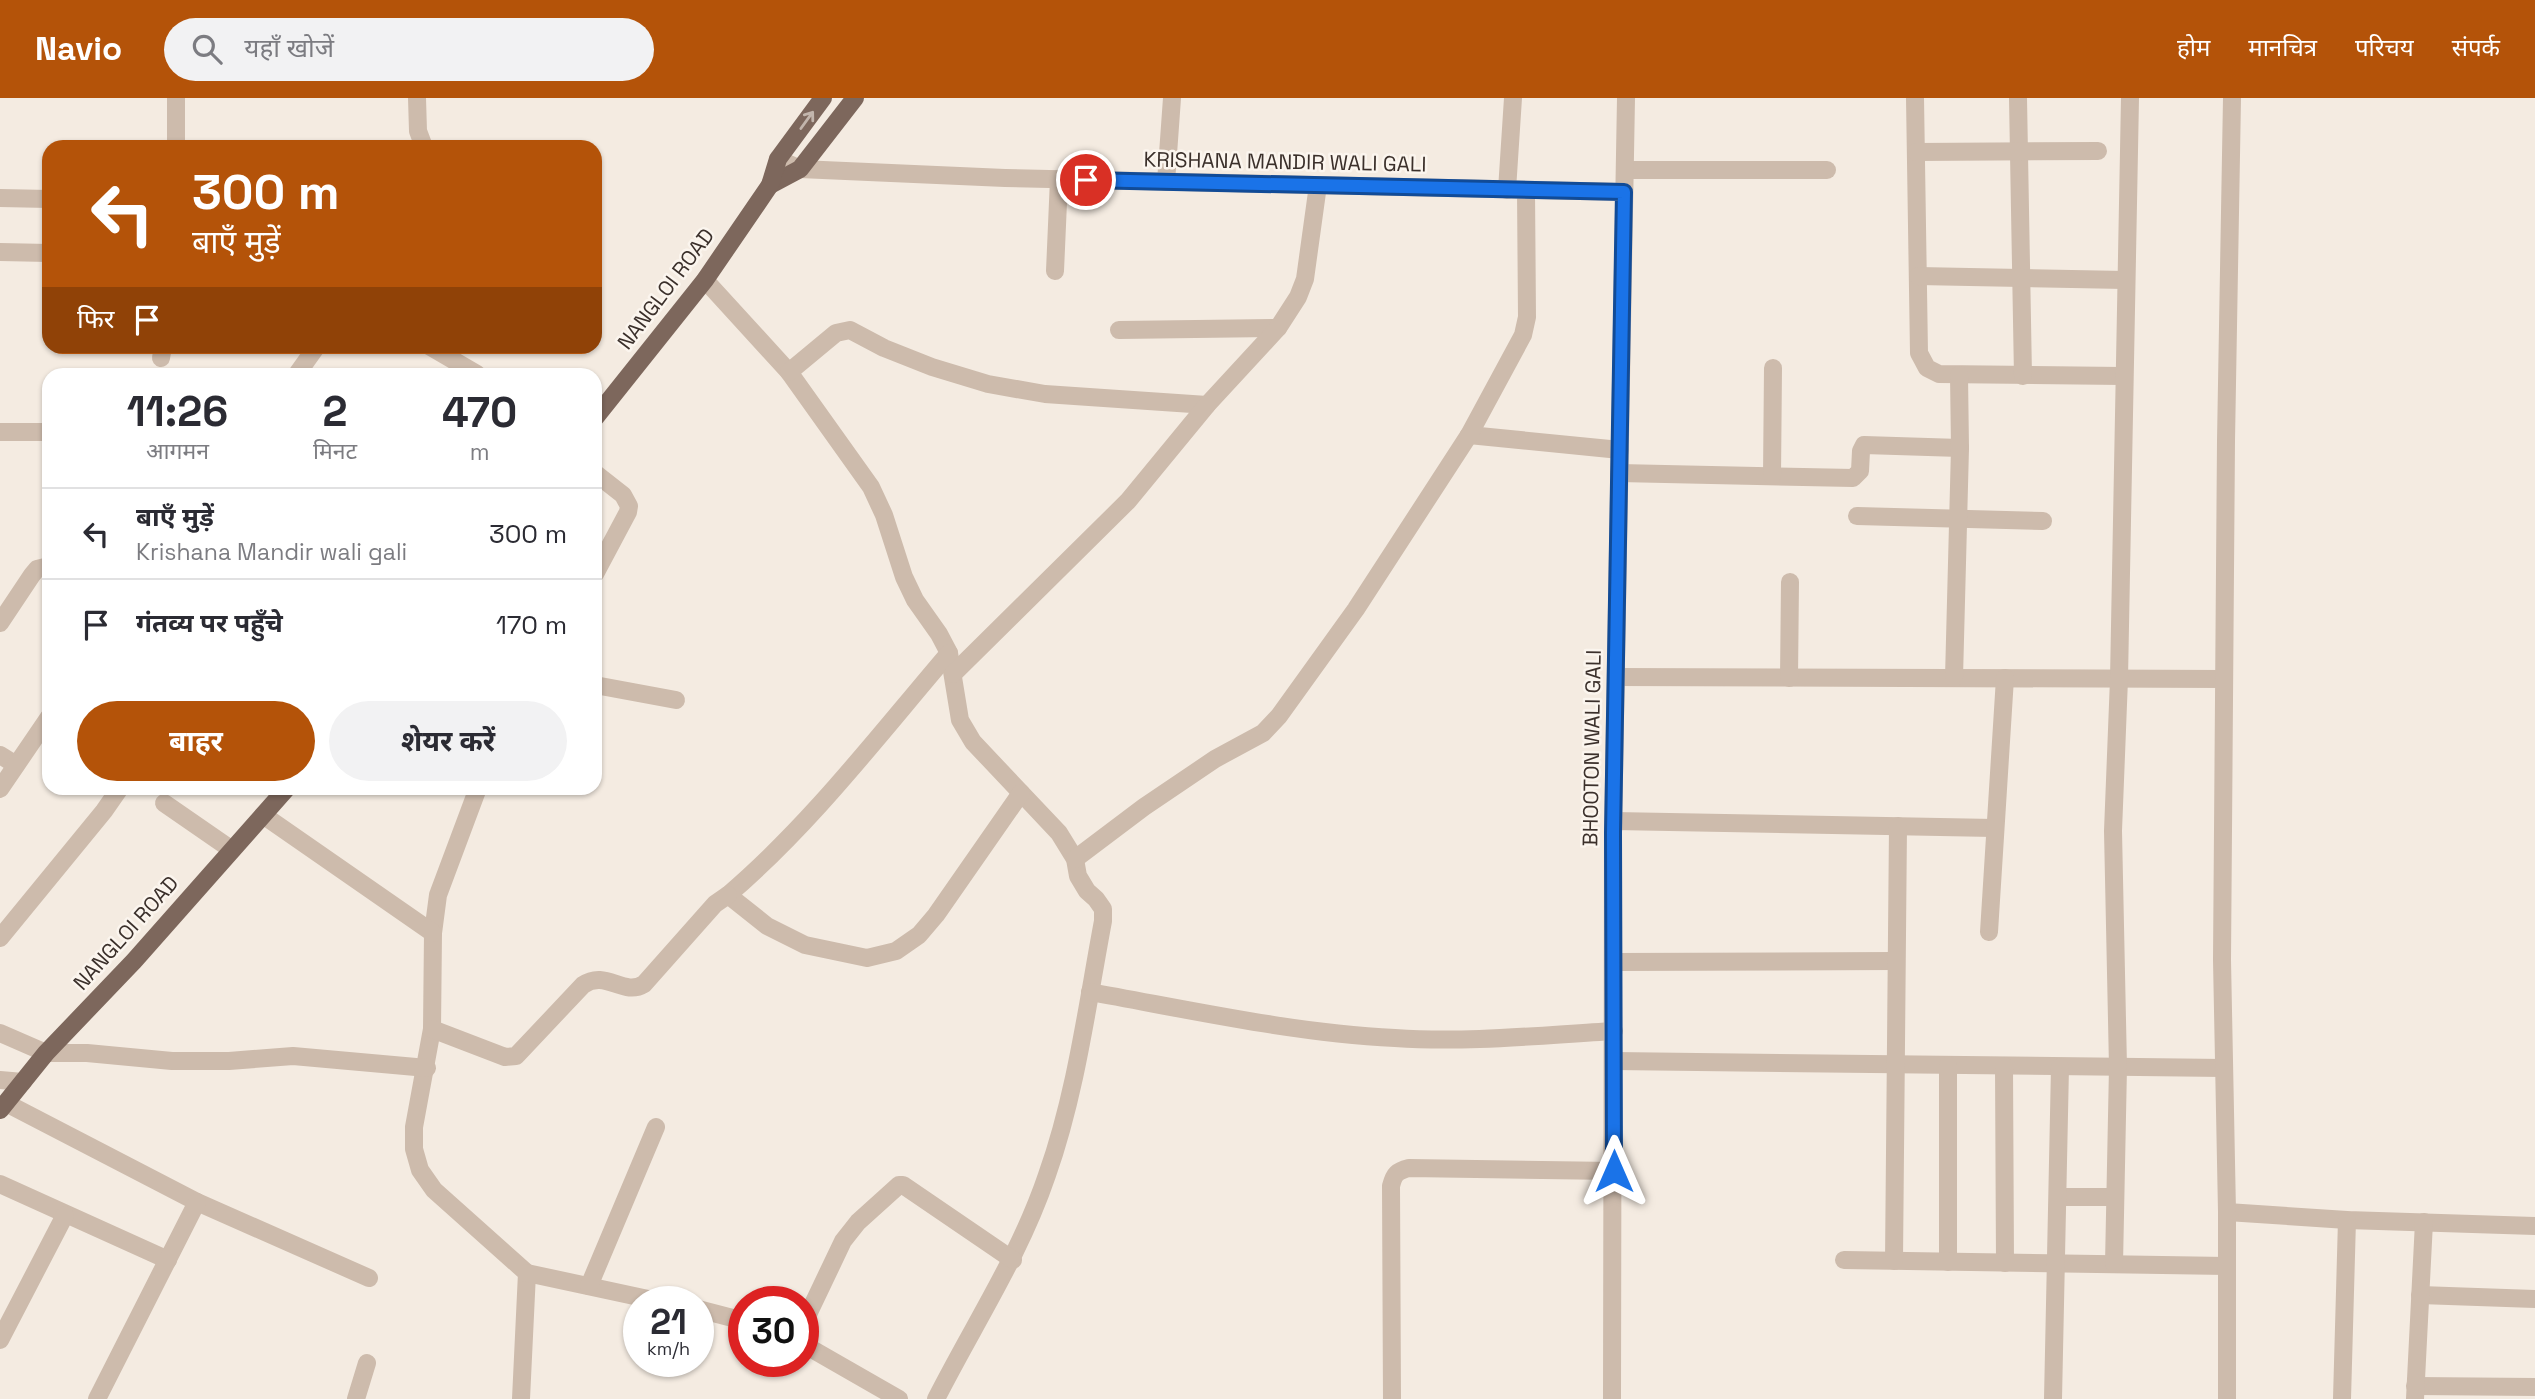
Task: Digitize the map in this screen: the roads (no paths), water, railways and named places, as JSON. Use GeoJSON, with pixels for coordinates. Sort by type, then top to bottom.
{"type":"FeatureCollection","features":[{"type":"Feature","properties":{"kind":"main road"},"geometry":{"type":"LineString","coordinates":[[770,185],[778,159],[823,98]]}},
{"type":"Feature","properties":{"kind":"main road"},"geometry":{"type":"LineString","coordinates":[[770,185],[800,169],[855,98]]}},
{"type":"Feature","properties":{"kind":"main road","name":"NANGLOI ROAD"},"geometry":{"type":"LineString","coordinates":[[602,409],[705,280],[770,185]]}},
{"type":"Feature","properties":{"kind":"main road","name":"NANGLOI ROAD"},"geometry":{"type":"LineString","coordinates":[[3,1106],[46,1053],[134,961],[281,795]]}},
{"type":"Feature","properties":{"kind":"street"},"geometry":{"type":"LineString","coordinates":[[176,98],[176,140]]}},
{"type":"Feature","properties":{"kind":"street"},"geometry":{"type":"LineString","coordinates":[[416,98],[418,131],[421,140]]}},
{"type":"Feature","properties":{"kind":"street"},"geometry":{"type":"LineString","coordinates":[[1166,182],[1172,98]]}},
{"type":"Feature","properties":{"kind":"street"},"geometry":{"type":"LineString","coordinates":[[1507,190],[1513,98]]}},
{"type":"Feature","properties":{"kind":"street","name":"BHOOTON WALI GALI"},"geometry":{"type":"LineString","coordinates":[[1612,1399],[1614,821],[1626,98]]}},
{"type":"Feature","properties":{"kind":"street"},"geometry":{"type":"LineString","coordinates":[[1916,98],[1919,353],[1927,368],[1939,374],[1959,375],[2123,376]]}},
{"type":"Feature","properties":{"kind":"street"},"geometry":{"type":"LineString","coordinates":[[2018,98],[2023,376]]}},
{"type":"Feature","properties":{"kind":"street"},"geometry":{"type":"LineString","coordinates":[[2114,1264],[2118,1067],[2113,831],[2119,679],[2130,98]]}},
{"type":"Feature","properties":{"kind":"street"},"geometry":{"type":"LineString","coordinates":[[2227,1399],[2227,1212],[2222,960],[2231,98]]}},
{"type":"Feature","properties":{"kind":"street"},"geometry":{"type":"LineString","coordinates":[[1916,152],[2098,151]]}},
{"type":"Feature","properties":{"kind":"street","name":"KRISHANA MANDIR WALI GALI"},"geometry":{"type":"LineString","coordinates":[[778,159],[800,169],[1166,182],[1624,192]]}},
{"type":"Feature","properties":{"kind":"street"},"geometry":{"type":"LineString","coordinates":[[1625,170],[1826,170]]}},
{"type":"Feature","properties":{"kind":"street"},"geometry":{"type":"LineString","coordinates":[[1055,271],[1059,179]]}},
{"type":"Feature","properties":{"kind":"street"},"geometry":{"type":"LineString","coordinates":[[953,674],[1128,501],[1207,405],[1278,328],[1306,279],[1318,185]]}},
{"type":"Feature","properties":{"kind":"street"},"geometry":{"type":"LineString","coordinates":[[1075,859],[1144,807],[1215,759],[1264,733],[1356,609],[1469,435],[1523,335],[1527,317],[1526,191]]}},
{"type":"Feature","properties":{"kind":"street"},"geometry":{"type":"LineString","coordinates":[[0,198],[42,199]]}},
{"type":"Feature","properties":{"kind":"street"},"geometry":{"type":"LineString","coordinates":[[0,252],[42,253]]}},
{"type":"Feature","properties":{"kind":"street"},"geometry":{"type":"LineString","coordinates":[[1918,276],[2125,280]]}},
{"type":"Feature","properties":{"kind":"street"},"geometry":{"type":"LineString","coordinates":[[705,280],[789,372],[871,486],[884,515],[904,577],[915,600],[949,653],[960,720],[973,742],[1059,833],[1075,859],[1078,876],[1103,909],[1069,1106],[1047,1177],[1013,1260],[967,1338],[936,1399]]}},
{"type":"Feature","properties":{"kind":"street"},"geometry":{"type":"LineString","coordinates":[[1119,330],[1278,328]]}},
{"type":"Feature","properties":{"kind":"street"},"geometry":{"type":"LineString","coordinates":[[789,372],[836,333],[850,330],[884,348],[932,367],[988,384],[1045,394],[1207,405]]}},
{"type":"Feature","properties":{"kind":"street"},"geometry":{"type":"LineString","coordinates":[[443,354],[467,368]]}},
{"type":"Feature","properties":{"kind":"street"},"geometry":{"type":"LineString","coordinates":[[1772,477],[1773,368]]}},
{"type":"Feature","properties":{"kind":"street"},"geometry":{"type":"LineString","coordinates":[[1954,678],[1960,448],[1959,375]]}},
{"type":"Feature","properties":{"kind":"street"},"geometry":{"type":"LineString","coordinates":[[0,432],[42,432]]}},
{"type":"Feature","properties":{"kind":"street"},"geometry":{"type":"LineString","coordinates":[[1469,435],[1620,450]]}},
{"type":"Feature","properties":{"kind":"street"},"geometry":{"type":"LineString","coordinates":[[1619,472],[1856,478],[1860,471],[1862,448],[1869,444],[1960,448]]}},
{"type":"Feature","properties":{"kind":"street"},"geometry":{"type":"LineString","coordinates":[[602,478],[623,495],[629,506],[602,560]]}},
{"type":"Feature","properties":{"kind":"street"},"geometry":{"type":"LineString","coordinates":[[1857,516],[2042,520]]}},
{"type":"Feature","properties":{"kind":"street"},"geometry":{"type":"LineString","coordinates":[[0,623],[32,575],[42,568]]}},
{"type":"Feature","properties":{"kind":"street"},"geometry":{"type":"LineString","coordinates":[[1789,678],[1790,582]]}},
{"type":"Feature","properties":{"kind":"street"},"geometry":{"type":"LineString","coordinates":[[432,1029],[505,1057],[516,1056],[591,979],[602,978],[630,988],[644,984],[715,904],[761,867],[811,815],[949,653]]}},
{"type":"Feature","properties":{"kind":"street"},"geometry":{"type":"LineString","coordinates":[[1616,677],[2224,679]]}},
{"type":"Feature","properties":{"kind":"street"},"geometry":{"type":"LineString","coordinates":[[1989,932],[2005,678]]}},
{"type":"Feature","properties":{"kind":"street"},"geometry":{"type":"LineString","coordinates":[[602,686],[676,700]]}},
{"type":"Feature","properties":{"kind":"street"},"geometry":{"type":"LineString","coordinates":[[0,789],[42,727]]}},
{"type":"Feature","properties":{"kind":"street"},"geometry":{"type":"LineString","coordinates":[[0,755],[16,765]]}},
{"type":"Feature","properties":{"kind":"street"},"geometry":{"type":"LineString","coordinates":[[728,895],[767,926],[805,945],[867,958],[896,951],[919,935],[936,915],[1021,793]]}},
{"type":"Feature","properties":{"kind":"street"},"geometry":{"type":"LineString","coordinates":[[0,937],[115,795]]}},
{"type":"Feature","properties":{"kind":"street"},"geometry":{"type":"LineString","coordinates":[[475,795],[438,895],[433,933],[432,1029],[414,1128],[414,1149],[420,1170],[434,1190],[527,1273],[623,1293]]}},
{"type":"Feature","properties":{"kind":"street"},"geometry":{"type":"LineString","coordinates":[[164,803],[232,850]]}},
{"type":"Feature","properties":{"kind":"street"},"geometry":{"type":"LineString","coordinates":[[263,815],[433,933]]}},
{"type":"Feature","properties":{"kind":"street"},"geometry":{"type":"LineString","coordinates":[[1614,821],[1994,828]]}},
{"type":"Feature","properties":{"kind":"street"},"geometry":{"type":"LineString","coordinates":[[1894,1261],[1898,826]]}},
{"type":"Feature","properties":{"kind":"street"},"geometry":{"type":"LineString","coordinates":[[1614,962],[1895,961]]}},
{"type":"Feature","properties":{"kind":"street"},"geometry":{"type":"LineString","coordinates":[[1090,992],[1312,1031],[1397,1039],[1614,1031]]}},
{"type":"Feature","properties":{"kind":"street"},"geometry":{"type":"LineString","coordinates":[[0,1033],[46,1053],[87,1053],[172,1061],[229,1061],[293,1056],[427,1068]]}},
{"type":"Feature","properties":{"kind":"street"},"geometry":{"type":"LineString","coordinates":[[1614,1060],[2224,1068]]}},
{"type":"Feature","properties":{"kind":"street"},"geometry":{"type":"LineString","coordinates":[[1948,1065],[1948,1262]]}},
{"type":"Feature","properties":{"kind":"street"},"geometry":{"type":"LineString","coordinates":[[2004,1066],[2005,1263]]}},
{"type":"Feature","properties":{"kind":"street"},"geometry":{"type":"LineString","coordinates":[[2053,1399],[2060,1067]]}},
{"type":"Feature","properties":{"kind":"street"},"geometry":{"type":"LineString","coordinates":[[0,1080],[23,1082]]}},
{"type":"Feature","properties":{"kind":"street"},"geometry":{"type":"LineString","coordinates":[[3,1106],[197,1202],[369,1278]]}},
{"type":"Feature","properties":{"kind":"street"},"geometry":{"type":"LineString","coordinates":[[589,1286],[656,1128]]}},
{"type":"Feature","properties":{"kind":"street"},"geometry":{"type":"LineString","coordinates":[[1392,1399],[1391,1186],[1398,1170],[1614,1171]]}},
{"type":"Feature","properties":{"kind":"street"},"geometry":{"type":"LineString","coordinates":[[0,1184],[168,1260]]}},
{"type":"Feature","properties":{"kind":"street"},"geometry":{"type":"LineString","coordinates":[[819,1292],[844,1241],[858,1222],[899,1185],[903,1185],[1013,1260]]}},
{"type":"Feature","properties":{"kind":"street"},"geometry":{"type":"LineString","coordinates":[[2058,1197],[2115,1197]]}},
{"type":"Feature","properties":{"kind":"street"},"geometry":{"type":"LineString","coordinates":[[97,1399],[197,1202]]}},
{"type":"Feature","properties":{"kind":"street"},"geometry":{"type":"LineString","coordinates":[[2227,1212],[2347,1220],[2535,1226]]}},
{"type":"Feature","properties":{"kind":"street"},"geometry":{"type":"LineString","coordinates":[[0,1340],[65,1215]]}},
{"type":"Feature","properties":{"kind":"street"},"geometry":{"type":"LineString","coordinates":[[2342,1399],[2347,1220]]}},
{"type":"Feature","properties":{"kind":"street"},"geometry":{"type":"LineString","coordinates":[[2424,1222],[2415,1392],[2535,1387]]}},
{"type":"Feature","properties":{"kind":"street"},"geometry":{"type":"LineString","coordinates":[[1844,1260],[2227,1266]]}},
{"type":"Feature","properties":{"kind":"street"},"geometry":{"type":"LineString","coordinates":[[521,1399],[527,1273]]}},
{"type":"Feature","properties":{"kind":"street"},"geometry":{"type":"LineString","coordinates":[[2420,1295],[2535,1299]]}},
{"type":"Feature","properties":{"kind":"street"},"geometry":{"type":"LineString","coordinates":[[819,1353],[899,1399]]}},
{"type":"Feature","properties":{"kind":"street"},"geometry":{"type":"LineString","coordinates":[[356,1399],[367,1363]]}}]}
